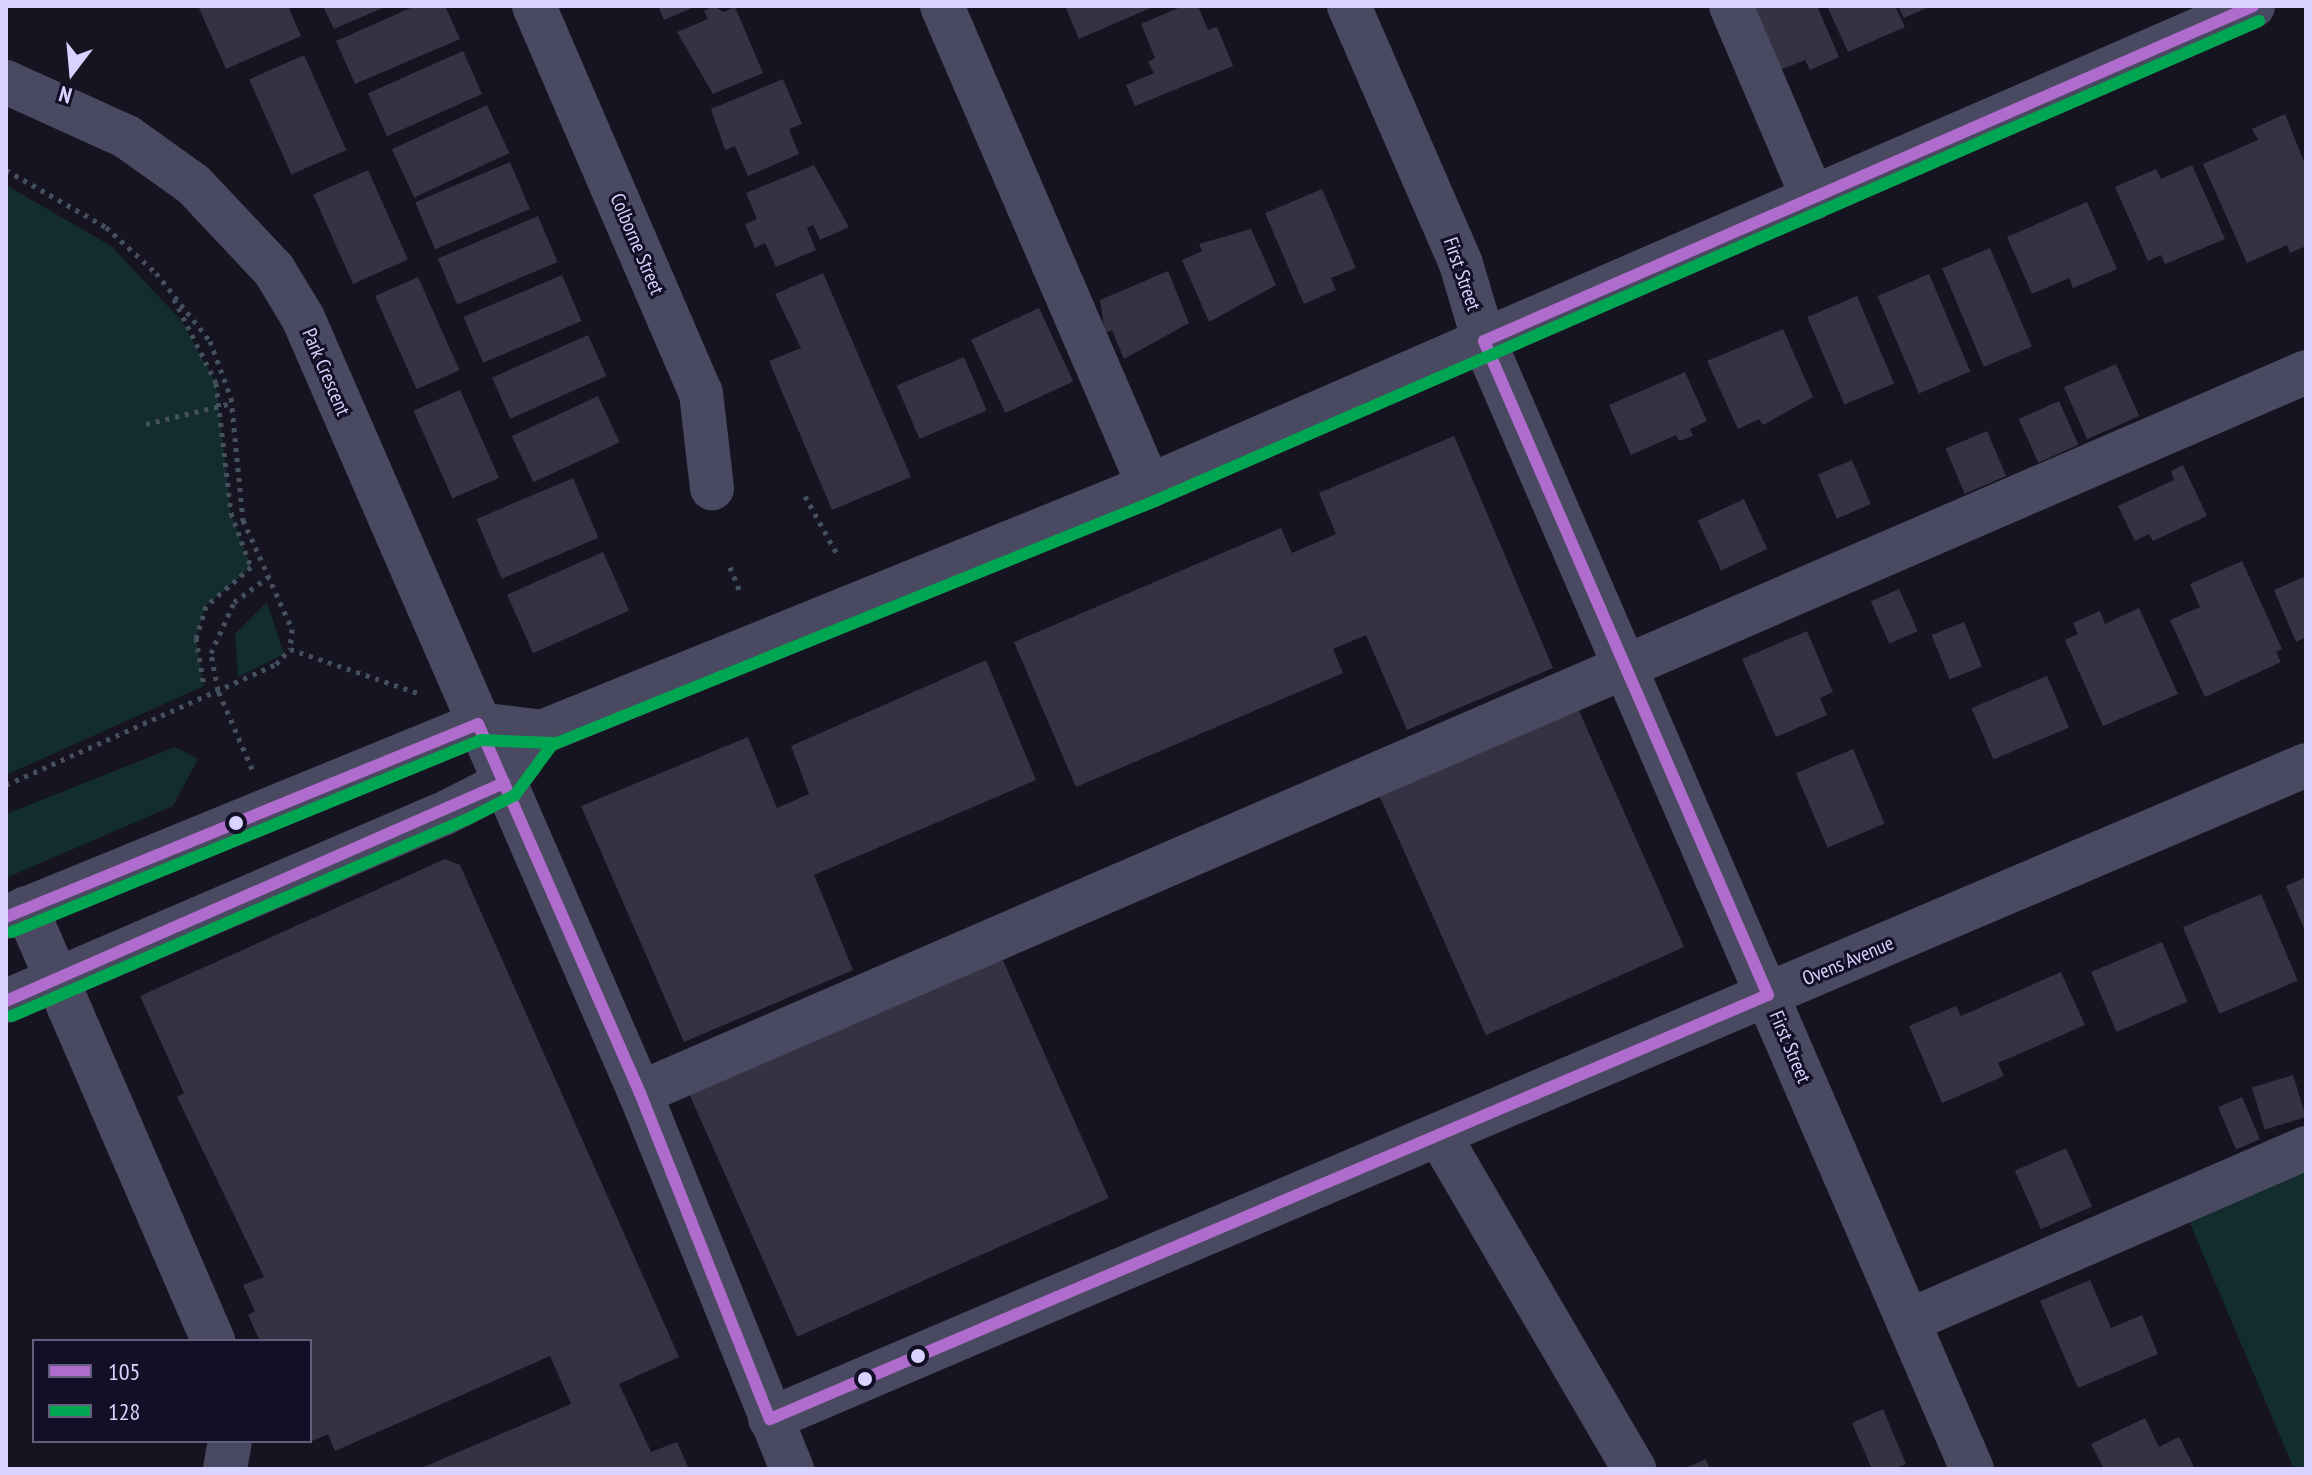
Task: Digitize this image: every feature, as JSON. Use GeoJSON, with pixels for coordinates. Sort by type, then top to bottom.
{"type":"FeatureCollection","features":[{"type":"Feature","properties":{"kind":"street","name":"Colborne Street"},"geometry":{"type":"LineString","coordinates":[[534,6],[701,393],[712,488]]}},
{"type":"Feature","properties":{"kind":"street"},"geometry":{"type":"LineString","coordinates":[[942,6],[1149,486]]}},
{"type":"Feature","properties":{"kind":"street","name":"First Street"},"geometry":{"type":"LineString","coordinates":[[1349,6],[1461,264],[1484,341],[1972,1469]]}},
{"type":"Feature","properties":{"kind":"street"},"geometry":{"type":"LineString","coordinates":[[1731,6],[1813,198]]}},
{"type":"Feature","properties":{"kind":"street"},"geometry":{"type":"LineString","coordinates":[[6,1001],[504,783],[542,732],[1149,486],[2253,6]]}},
{"type":"Feature","properties":{"kind":"street","name":"Park Crescent"},"geometry":{"type":"LineString","coordinates":[[6,82],[127,137],[193,184],[274,270],[303,318],[504,783]]}},
{"type":"Feature","properties":{"kind":"street"},"geometry":{"type":"LineString","coordinates":[[640,1093],[2306,372]]}},
{"type":"Feature","properties":{"kind":"street"},"geometry":{"type":"LineString","coordinates":[[212,1339],[57,979],[16,912],[472,712],[542,732]]}},
{"type":"Feature","properties":{"kind":"street","name":"Ovens Avenue"},"geometry":{"type":"LineString","coordinates":[[770,1419],[2306,765]]}},
{"type":"Feature","properties":{"kind":"street"},"geometry":{"type":"LineString","coordinates":[[504,783],[640,1093],[792,1469]]}},
{"type":"Feature","properties":{"kind":"street"},"geometry":{"type":"LineString","coordinates":[[1439,1135],[1634,1469]]}},
{"type":"Feature","properties":{"kind":"street"},"geometry":{"type":"LineString","coordinates":[[1908,1321],[2306,1148]]}},
{"type":"Feature","properties":{"kind":"street"},"geometry":{"type":"LineString","coordinates":[[225,1469],[230,1443]]}},
{"type":"Feature","properties":{"kind":"path"},"geometry":{"type":"LineString","coordinates":[[6,170],[106,227],[173,294],[210,341],[232,403],[243,520],[292,629],[290,649],[276,664],[6,785]]}},
{"type":"Feature","properties":{"kind":"path"},"geometry":{"type":"LineString","coordinates":[[173,294],[221,405],[231,513],[251,567],[206,606],[196,638],[204,686]]}},
{"type":"Feature","properties":{"kind":"path"},"geometry":{"type":"LineString","coordinates":[[146,424],[232,403]]}},
{"type":"Feature","properties":{"kind":"path"},"geometry":{"type":"LineString","coordinates":[[805,496],[837,554]]}},
{"type":"Feature","properties":{"kind":"path"},"geometry":{"type":"LineString","coordinates":[[730,567],[740,592]]}},
{"type":"Feature","properties":{"kind":"path"},"geometry":{"type":"LineString","coordinates":[[252,770],[218,690],[211,653],[216,633],[234,602],[268,577]]}},
{"type":"Feature","properties":{"kind":"path"},"geometry":{"type":"LineString","coordinates":[[290,649],[472,712]]}},
{"type":"Feature","properties":{"kind":"green space"},"geometry":{"type":"Polygon","coordinates":[[[6,185],[111,246],[181,320],[216,383],[231,513],[251,567],[206,606],[196,638],[204,686],[6,775],[6,185]]]}},
{"type":"Feature","properties":{"kind":"green space"},"geometry":{"type":"Polygon","coordinates":[[[267,602],[284,654],[238,677],[235,634],[267,602]]]}},
{"type":"Feature","properties":{"kind":"green space"},"geometry":{"type":"Polygon","coordinates":[[[175,747],[198,759],[173,806],[6,878],[6,814],[175,747]]]}},
{"type":"Feature","properties":{"kind":"green space"},"geometry":{"type":"Polygon","coordinates":[[[2306,1163],[2306,1469],[2294,1469],[2186,1214],[2306,1163]]]}},
{"type":"Feature","properties":{"kind":"building"},"geometry":{"type":"Polygon","coordinates":[[[198,6],[288,6],[301,36],[226,69],[198,6]]]}},
{"type":"Feature","properties":{"kind":"building"},"geometry":{"type":"Polygon","coordinates":[[[323,6],[387,6],[334,29],[323,6]]]}},
{"type":"Feature","properties":{"kind":"building"},"geometry":{"type":"Polygon","coordinates":[[[415,6],[445,6],[460,39],[355,84],[336,41],[415,6]]]}},
{"type":"Feature","properties":{"kind":"building"},"geometry":{"type":"Polygon","coordinates":[[[658,6],[697,6],[664,20],[658,6]]]}},
{"type":"Feature","properties":{"kind":"building"},"geometry":{"type":"Polygon","coordinates":[[[714,6],[723,12],[735,7],[763,73],[713,94],[677,32],[708,19],[704,11],[714,6]]]}},
{"type":"Feature","properties":{"kind":"building"},"geometry":{"type":"Polygon","coordinates":[[[1065,6],[1155,6],[1079,39],[1065,6]]]}},
{"type":"Feature","properties":{"kind":"building"},"geometry":{"type":"Polygon","coordinates":[[[1183,6],[1198,6],[1208,30],[1217,27],[1233,66],[1135,106],[1126,85],[1154,73],[1148,62],[1155,58],[1141,24],[1183,6]]]}},
{"type":"Feature","properties":{"kind":"building"},"geometry":{"type":"Polygon","coordinates":[[[1753,6],[1817,6],[1839,57],[1810,70],[1805,60],[1780,70],[1753,6]]]}},
{"type":"Feature","properties":{"kind":"building"},"geometry":{"type":"Polygon","coordinates":[[[1827,6],[1895,6],[1905,27],[1848,52],[1827,6]]]}},
{"type":"Feature","properties":{"kind":"building"},"geometry":{"type":"Polygon","coordinates":[[[1898,6],[1931,6],[1904,18],[1898,6]]]}},
{"type":"Feature","properties":{"kind":"building"},"geometry":{"type":"Polygon","coordinates":[[[463,51],[482,94],[387,136],[368,93],[463,51]]]}},
{"type":"Feature","properties":{"kind":"building"},"geometry":{"type":"Polygon","coordinates":[[[304,55],[346,150],[291,174],[249,79],[304,55]]]}},
{"type":"Feature","properties":{"kind":"building"},"geometry":{"type":"Polygon","coordinates":[[[783,79],[802,124],[789,129],[799,154],[748,176],[735,146],[725,150],[711,109],[783,79]]]}},
{"type":"Feature","properties":{"kind":"building"},"geometry":{"type":"Polygon","coordinates":[[[487,105],[509,153],[414,197],[392,149],[487,105]]]}},
{"type":"Feature","properties":{"kind":"building"},"geometry":{"type":"Polygon","coordinates":[[[2285,114],[2306,167],[2306,246],[2290,253],[2287,245],[2247,263],[2203,164],[2258,140],[2252,129],[2285,114]]]}},
{"type":"Feature","properties":{"kind":"building"},"geometry":{"type":"Polygon","coordinates":[[[510,162],[530,209],[435,249],[415,202],[510,162]]]}},
{"type":"Feature","properties":{"kind":"building"},"geometry":{"type":"Polygon","coordinates":[[[814,165],[849,227],[820,240],[813,225],[807,228],[816,250],[776,267],[765,243],[755,248],[745,224],[757,219],[746,193],[814,165]]]}},
{"type":"Feature","properties":{"kind":"building"},"geometry":{"type":"Polygon","coordinates":[[[2192,165],[2225,239],[2165,264],[2161,255],[2148,261],[2115,187],[2156,169],[2161,179],[2192,165]]]}},
{"type":"Feature","properties":{"kind":"building"},"geometry":{"type":"Polygon","coordinates":[[[368,170],[408,260],[353,284],[313,194],[368,170]]]}},
{"type":"Feature","properties":{"kind":"building"},"geometry":{"type":"Polygon","coordinates":[[[1322,189],[1356,268],[1331,278],[1336,290],[1304,304],[1265,213],[1322,189]]]}},
{"type":"Feature","properties":{"kind":"building"},"geometry":{"type":"Polygon","coordinates":[[[2087,202],[2117,269],[2073,288],[2069,278],[2032,294],[2007,237],[2087,202]]]}},
{"type":"Feature","properties":{"kind":"building"},"geometry":{"type":"Polygon","coordinates":[[[538,216],[558,262],[457,305],[438,259],[538,216]]]}},
{"type":"Feature","properties":{"kind":"building"},"geometry":{"type":"Polygon","coordinates":[[[1251,229],[1276,285],[1209,322],[1182,260],[1202,251],[1199,244],[1251,229]]]}},
{"type":"Feature","properties":{"kind":"building"},"geometry":{"type":"Polygon","coordinates":[[[1990,248],[2032,346],[1984,367],[1942,268],[1990,248]]]}},
{"type":"Feature","properties":{"kind":"building"},"geometry":{"type":"Polygon","coordinates":[[[1168,271],[1189,323],[1124,359],[1112,330],[1105,333],[1100,300],[1168,271]]]}},
{"type":"Feature","properties":{"kind":"building"},"geometry":{"type":"Polygon","coordinates":[[[823,273],[911,477],[832,510],[769,361],[801,348],[775,294],[823,273]]]}},
{"type":"Feature","properties":{"kind":"building"},"geometry":{"type":"Polygon","coordinates":[[[1929,274],[1970,372],[1919,393],[1877,296],[1929,274]]]}},
{"type":"Feature","properties":{"kind":"building"},"geometry":{"type":"Polygon","coordinates":[[[562,275],[582,321],[483,363],[464,317],[562,275]]]}},
{"type":"Feature","properties":{"kind":"building"},"geometry":{"type":"Polygon","coordinates":[[[418,277],[459,370],[417,389],[375,296],[418,277]]]}},
{"type":"Feature","properties":{"kind":"building"},"geometry":{"type":"Polygon","coordinates":[[[1857,296],[1894,383],[1844,405],[1807,317],[1857,296]]]}},
{"type":"Feature","properties":{"kind":"building"},"geometry":{"type":"Polygon","coordinates":[[[1039,308],[1073,381],[1005,413],[971,340],[1039,308]]]}},
{"type":"Feature","properties":{"kind":"building"},"geometry":{"type":"Polygon","coordinates":[[[1783,329],[1813,397],[1763,425],[1759,419],[1738,429],[1707,361],[1783,329]]]}},
{"type":"Feature","properties":{"kind":"building"},"geometry":{"type":"Polygon","coordinates":[[[588,335],[606,376],[510,419],[492,378],[588,335]]]}},
{"type":"Feature","properties":{"kind":"building"},"geometry":{"type":"Polygon","coordinates":[[[964,357],[987,410],[919,439],[897,386],[964,357]]]}},
{"type":"Feature","properties":{"kind":"building"},"geometry":{"type":"Polygon","coordinates":[[[2116,364],[2139,416],[2087,439],[2064,387],[2116,364]]]}},
{"type":"Feature","properties":{"kind":"building"},"geometry":{"type":"Polygon","coordinates":[[[1685,372],[1707,421],[1690,429],[1693,436],[1679,441],[1676,435],[1631,455],[1609,405],[1685,372]]]}},
{"type":"Feature","properties":{"kind":"building"},"geometry":{"type":"Polygon","coordinates":[[[460,390],[499,478],[452,498],[413,411],[460,390]]]}},
{"type":"Feature","properties":{"kind":"building"},"geometry":{"type":"Polygon","coordinates":[[[598,396],[620,442],[533,482],[512,436],[598,396]]]}},
{"type":"Feature","properties":{"kind":"building"},"geometry":{"type":"Polygon","coordinates":[[[2059,401],[2079,445],[2038,463],[2019,419],[2059,401]]]}},
{"type":"Feature","properties":{"kind":"building"},"geometry":{"type":"Polygon","coordinates":[[[1987,431],[2006,476],[1965,494],[1946,449],[1987,431]]]}},
{"type":"Feature","properties":{"kind":"building"},"geometry":{"type":"Polygon","coordinates":[[[1454,436],[1553,668],[1407,730],[1366,635],[1333,649],[1343,673],[1076,787],[1014,642],[1281,528],[1292,553],[1336,534],[1319,493],[1454,436]]]}},
{"type":"Feature","properties":{"kind":"building"},"geometry":{"type":"Polygon","coordinates":[[[1852,460],[1871,504],[1837,519],[1818,474],[1852,460]]]}},
{"type":"Feature","properties":{"kind":"building"},"geometry":{"type":"Polygon","coordinates":[[[2183,465],[2207,516],[2153,541],[2149,534],[2135,541],[2118,506],[2174,480],[2171,471],[2183,465]]]}},
{"type":"Feature","properties":{"kind":"building"},"geometry":{"type":"Polygon","coordinates":[[[573,478],[598,538],[502,579],[476,519],[573,478]]]}},
{"type":"Feature","properties":{"kind":"building"},"geometry":{"type":"Polygon","coordinates":[[[1744,499],[1767,549],[1721,570],[1698,521],[1744,499]]]}},
{"type":"Feature","properties":{"kind":"building"},"geometry":{"type":"Polygon","coordinates":[[[603,552],[629,610],[533,653],[507,595],[603,552]]]}},
{"type":"Feature","properties":{"kind":"building"},"geometry":{"type":"Polygon","coordinates":[[[2242,561],[2282,649],[2276,652],[2281,662],[2205,697],[2170,620],[2200,607],[2190,584],[2242,561]]]}},
{"type":"Feature","properties":{"kind":"building"},"geometry":{"type":"Polygon","coordinates":[[[2306,576],[2306,637],[2296,642],[2274,590],[2306,576]]]}},
{"type":"Feature","properties":{"kind":"building"},"geometry":{"type":"Polygon","coordinates":[[[1899,589],[1918,631],[1889,644],[1871,602],[1899,589]]]}},
{"type":"Feature","properties":{"kind":"building"},"geometry":{"type":"Polygon","coordinates":[[[2139,608],[2178,694],[2103,726],[2065,640],[2078,634],[2073,623],[2100,611],[2105,624],[2139,608]]]}},
{"type":"Feature","properties":{"kind":"building"},"geometry":{"type":"Polygon","coordinates":[[[1964,622],[1982,667],[1950,680],[1932,635],[1964,622]]]}},
{"type":"Feature","properties":{"kind":"building"},"geometry":{"type":"Polygon","coordinates":[[[1807,631],[1833,692],[1820,698],[1827,715],[1776,737],[1742,659],[1807,631]]]}},
{"type":"Feature","properties":{"kind":"building"},"geometry":{"type":"Polygon","coordinates":[[[986,660],[1036,780],[814,875],[853,970],[684,1042],[581,806],[748,737],[777,808],[809,794],[791,746],[986,660]]]}},
{"type":"Feature","properties":{"kind":"building"},"geometry":{"type":"Polygon","coordinates":[[[2047,676],[2069,728],[1993,760],[1972,708],[2047,676]]]}},
{"type":"Feature","properties":{"kind":"building"},"geometry":{"type":"Polygon","coordinates":[[[1576,704],[1684,947],[1486,1035],[1378,792],[1576,704]]]}},
{"type":"Feature","properties":{"kind":"building"},"geometry":{"type":"Polygon","coordinates":[[[1853,749],[1885,824],[1828,848],[1796,773],[1853,749]]]}},
{"type":"Feature","properties":{"kind":"building"},"geometry":{"type":"Polygon","coordinates":[[[445,859],[460,865],[679,1357],[619,1384],[651,1452],[677,1442],[689,1469],[419,1469],[571,1404],[550,1356],[335,1451],[328,1434],[312,1441],[312,1339],[259,1339],[248,1315],[255,1311],[243,1285],[264,1277],[177,1097],[184,1093],[140,996],[445,859]]]}},
{"type":"Feature","properties":{"kind":"building"},"geometry":{"type":"Polygon","coordinates":[[[2306,877],[2306,933],[2286,886],[2306,877]]]}},
{"type":"Feature","properties":{"kind":"building"},"geometry":{"type":"Polygon","coordinates":[[[2261,894],[2298,981],[2219,1014],[2183,927],[2261,894]]]}},
{"type":"Feature","properties":{"kind":"building"},"geometry":{"type":"Polygon","coordinates":[[[2162,942],[2187,1002],[2117,1032],[2091,972],[2162,942]]]}},
{"type":"Feature","properties":{"kind":"building"},"geometry":{"type":"Polygon","coordinates":[[[1001,956],[1109,1198],[797,1337],[689,1095],[1001,956]]]}},
{"type":"Feature","properties":{"kind":"building"},"geometry":{"type":"Polygon","coordinates":[[[2061,972],[2085,1025],[1998,1063],[2004,1076],[1942,1103],[1909,1026],[1956,1006],[1961,1016],[2061,972]]]}},
{"type":"Feature","properties":{"kind":"building"},"geometry":{"type":"Polygon","coordinates":[[[2293,1075],[2306,1117],[2265,1130],[2252,1088],[2293,1075]]]}},
{"type":"Feature","properties":{"kind":"building"},"geometry":{"type":"Polygon","coordinates":[[[2242,1097],[2260,1139],[2236,1150],[2218,1107],[2242,1097]]]}},
{"type":"Feature","properties":{"kind":"building"},"geometry":{"type":"Polygon","coordinates":[[[2066,1148],[2092,1206],[2041,1229],[2015,1171],[2066,1148]]]}},
{"type":"Feature","properties":{"kind":"building"},"geometry":{"type":"Polygon","coordinates":[[[2090,1280],[2111,1328],[2142,1315],[2158,1354],[2078,1388],[2040,1301],[2090,1280]]]}},
{"type":"Feature","properties":{"kind":"building"},"geometry":{"type":"Polygon","coordinates":[[[1883,1409],[1906,1464],[1894,1469],[1872,1469],[1852,1423],[1883,1409]]]}},
{"type":"Feature","properties":{"kind":"building"},"geometry":{"type":"Polygon","coordinates":[[[2145,1418],[2159,1447],[2179,1437],[2195,1469],[2104,1469],[2091,1444],[2145,1418]]]}},
{"type":"Feature","properties":{"kind":"building"},"geometry":{"type":"Polygon","coordinates":[[[1706,1459],[1710,1469],[1683,1469],[1706,1459]]]}},
{"type":"Feature","properties":{"kind":"transit line","name":"105"},"geometry":{"type":"LineString","coordinates":[[1484,341],[2253,6]]}},
{"type":"Feature","properties":{"kind":"transit line","name":"128"},"geometry":{"type":"LineString","coordinates":[[12,1016],[466,820],[515,795],[552,745],[1155,501],[2259,21]]}},
{"type":"Feature","properties":{"kind":"transit line","name":"105"},"geometry":{"type":"LineString","coordinates":[[1484,341],[1768,995]]}},
{"type":"Feature","properties":{"kind":"transit line","name":"105"},"geometry":{"type":"LineString","coordinates":[[6,917],[478,724],[640,1093],[770,1419]]}},
{"type":"Feature","properties":{"kind":"transit line","name":"128"},"geometry":{"type":"LineString","coordinates":[[12,932],[481,740],[553,743]]}},
{"type":"Feature","properties":{"kind":"transit line","name":"105"},"geometry":{"type":"LineString","coordinates":[[6,1001],[504,783]]}},
{"type":"Feature","properties":{"kind":"transit line","name":"105"},"geometry":{"type":"LineString","coordinates":[[770,1419],[1768,995]]}}]}
